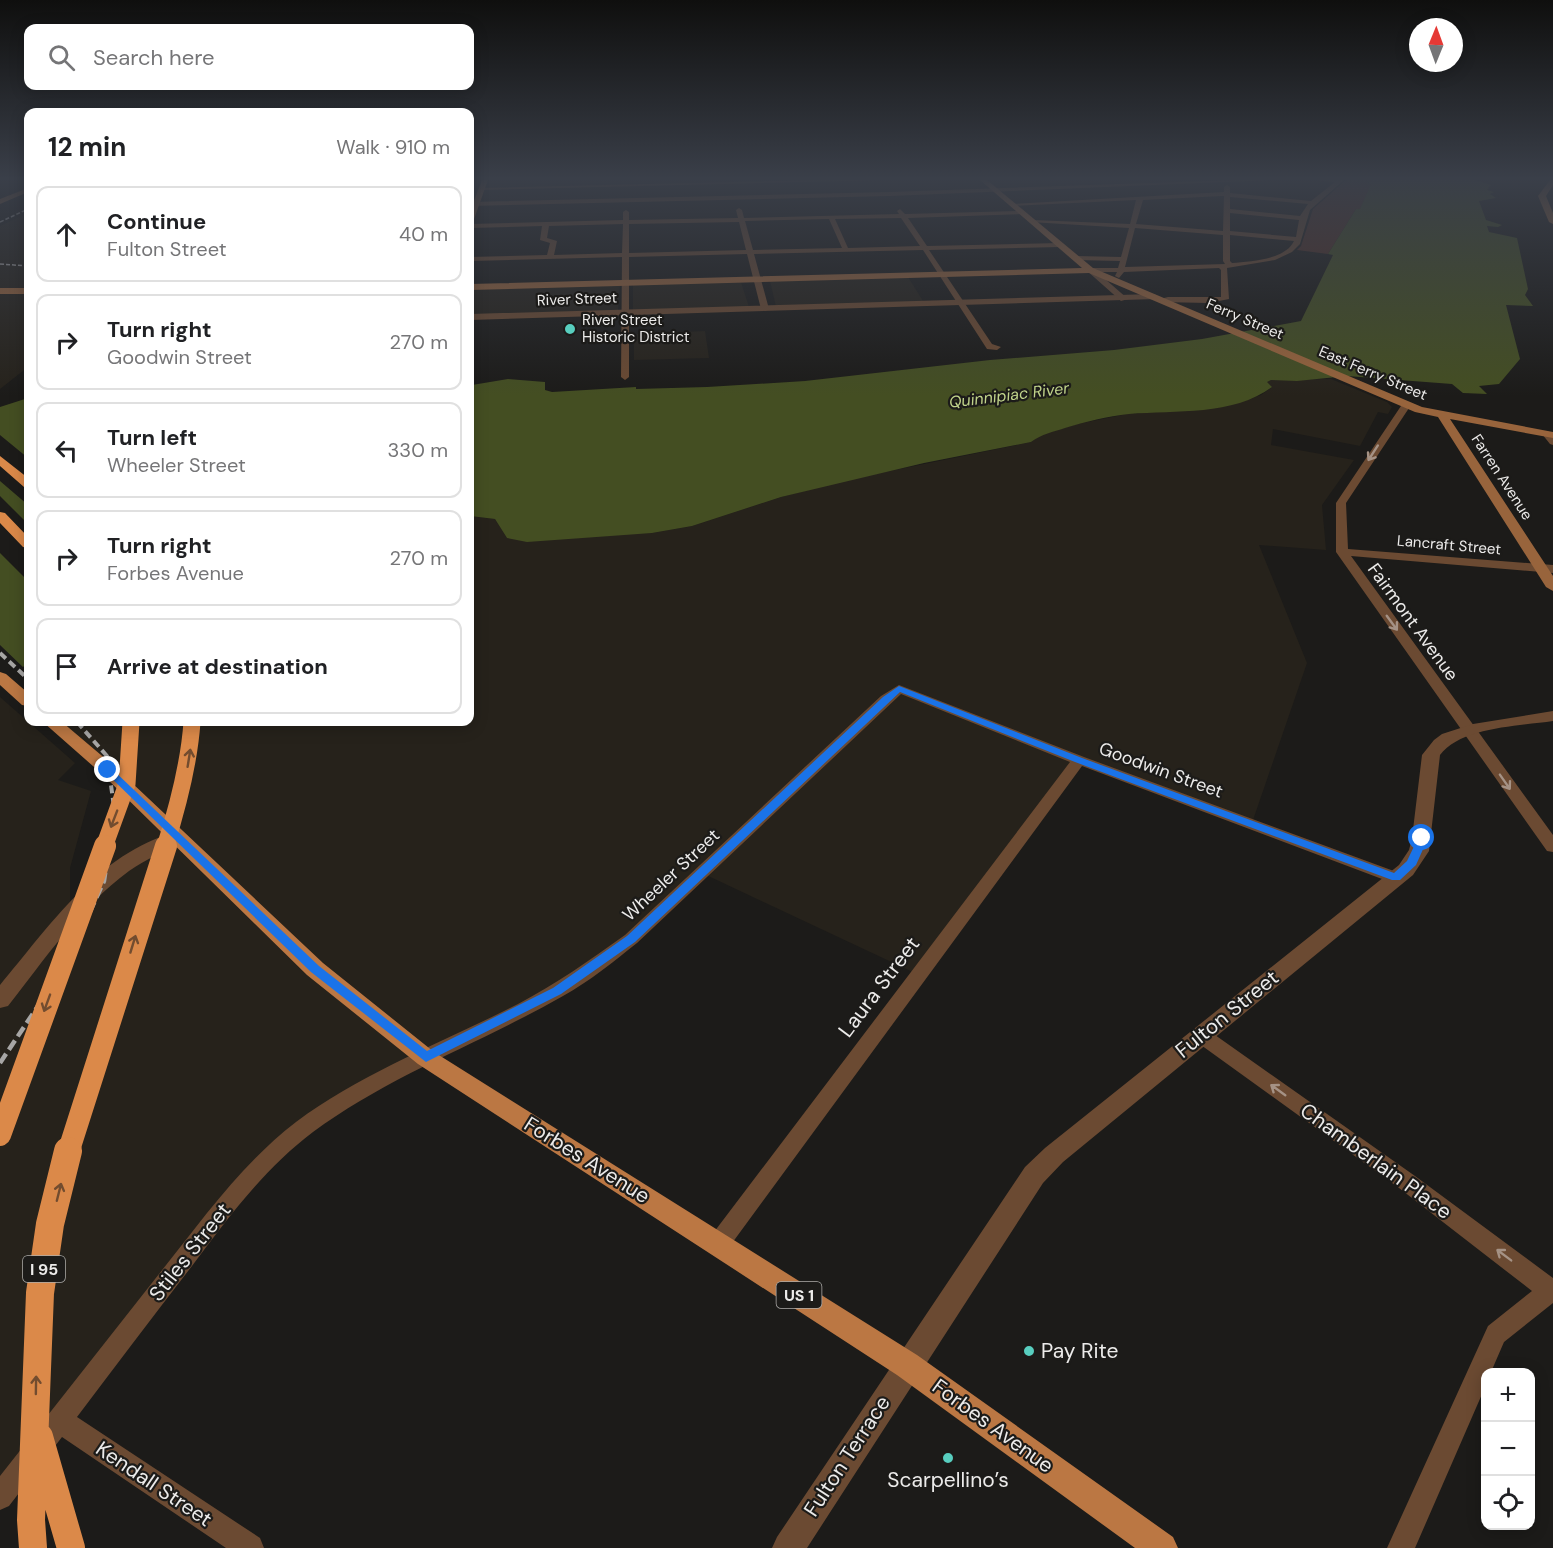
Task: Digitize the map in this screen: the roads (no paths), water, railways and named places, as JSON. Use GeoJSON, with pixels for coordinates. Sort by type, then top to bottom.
{"type":"FeatureCollection","features":[{"type":"Feature","properties":{"kind":"highway"},"geometry":{"type":"LineString","coordinates":[[2,460],[24,480]]}},
{"type":"Feature","properties":{"kind":"highway"},"geometry":{"type":"LineString","coordinates":[[0,516],[24,540]]}},
{"type":"Feature","properties":{"kind":"highway"},"geometry":{"type":"LineString","coordinates":[[0,1135],[127,784],[131,726]]}},
{"type":"Feature","properties":{"kind":"highway","name":"I 95"},"geometry":{"type":"LineString","coordinates":[[33,1548],[31,1521],[47,1421],[40,1293],[50,1224],[73,1137],[177,807],[190,750],[192,726]]}},
{"type":"Feature","properties":{"kind":"highway"},"geometry":{"type":"LineString","coordinates":[[47,1421],[71,1548]]}},
{"type":"Feature","properties":{"kind":"main road","name":"Ferry Street"},"geometry":{"type":"LineString","coordinates":[[1069,252],[1090,270],[1289,354]]}},
{"type":"Feature","properties":{"kind":"main road"},"geometry":{"type":"LineString","coordinates":[[474,286],[1090,270]]}},
{"type":"Feature","properties":{"kind":"main road"},"geometry":{"type":"LineString","coordinates":[[0,291],[24,291]]}},
{"type":"Feature","properties":{"kind":"main road","name":"East Ferry Street"},"geometry":{"type":"LineString","coordinates":[[1289,354],[1406,405],[1442,416],[1551,437]]}},
{"type":"Feature","properties":{"kind":"main road","name":"Farren Avenue"},"geometry":{"type":"LineString","coordinates":[[1442,416],[1547,568],[1553,587]]}},
{"type":"Feature","properties":{"kind":"main road"},"geometry":{"type":"LineString","coordinates":[[1,678],[24,698]]}},
{"type":"Feature","properties":{"kind":"main road","name":"Forbes Avenue"},"geometry":{"type":"LineString","coordinates":[[57,726],[108,770],[315,969],[426,1058],[907,1365],[1162,1548]]}},
{"type":"Feature","properties":{"kind":"street"},"geometry":{"type":"LineString","coordinates":[[550,257],[551,252]]}},
{"type":"Feature","properties":{"kind":"street"},"geometry":{"type":"LineString","coordinates":[[474,259],[739,252]]}},
{"type":"Feature","properties":{"kind":"street"},"geometry":{"type":"LineString","coordinates":[[749,252],[765,309]]}},
{"type":"Feature","properties":{"kind":"street"},"geometry":{"type":"LineString","coordinates":[[929,252],[990,347],[998,347]]}},
{"type":"Feature","properties":{"kind":"street"},"geometry":{"type":"LineString","coordinates":[[1114,280],[1120,276],[1126,252]]}},
{"type":"Feature","properties":{"kind":"street"},"geometry":{"type":"LineString","coordinates":[[1226,252],[1226,261],[1230,265]]}},
{"type":"Feature","properties":{"kind":"street"},"geometry":{"type":"LineString","coordinates":[[1090,270],[1221,266],[1264,261],[1287,252]]}},
{"type":"Feature","properties":{"kind":"street"},"geometry":{"type":"LineString","coordinates":[[624,377],[626,255]]}},
{"type":"Feature","properties":{"kind":"street"},"geometry":{"type":"LineString","coordinates":[[1076,258],[1124,259]]}},
{"type":"Feature","properties":{"kind":"street"},"geometry":{"type":"LineString","coordinates":[[1156,298],[1183,297],[1208,301],[1225,299],[1225,270],[1221,266]]}},
{"type":"Feature","properties":{"kind":"street","name":"Ferry Street"},"geometry":{"type":"LineString","coordinates":[[1090,270],[1124,298]]}},
{"type":"Feature","properties":{"kind":"street","name":"River Street"},"geometry":{"type":"LineString","coordinates":[[474,317],[1156,298]]}},
{"type":"Feature","properties":{"kind":"street"},"geometry":{"type":"LineString","coordinates":[[1342,552],[1341,503],[1406,405]]}},
{"type":"Feature","properties":{"kind":"street","name":"Lancraft Street"},"geometry":{"type":"LineString","coordinates":[[1342,552],[1547,568]]}},
{"type":"Feature","properties":{"kind":"street","name":"Fairmont Avenue"},"geometry":{"type":"LineString","coordinates":[[1342,552],[1553,847]]}},
{"type":"Feature","properties":{"kind":"street","name":"Wheeler Street"},"geometry":{"type":"LineString","coordinates":[[426,1058],[557,991],[595,966],[631,939],[886,699],[899,689],[915,695]]}},
{"type":"Feature","properties":{"kind":"street","name":"Goodwin Street"},"geometry":{"type":"LineString","coordinates":[[915,695],[1078,760],[1396,878]]}},
{"type":"Feature","properties":{"kind":"street","name":"Fulton Street"},"geometry":{"type":"LineString","coordinates":[[907,1365],[1034,1175],[1054,1155],[1406,870],[1419,851],[1422,838],[1431,755],[1446,739],[1469,731],[1553,716]]}},
{"type":"Feature","properties":{"kind":"street","name":"Laura Street"},"geometry":{"type":"LineString","coordinates":[[719,1244],[917,974],[1078,760]]}},
{"type":"Feature","properties":{"kind":"street"},"geometry":{"type":"LineString","coordinates":[[0,1000],[69,918],[104,881],[132,860],[178,837]]}},
{"type":"Feature","properties":{"kind":"street","name":"Chamberlain Place"},"geometry":{"type":"LineString","coordinates":[[1201,1035],[1407,1182],[1551,1290]]}},
{"type":"Feature","properties":{"kind":"street","name":"Stiles Street"},"geometry":{"type":"LineString","coordinates":[[0,1497],[47,1421],[213,1221],[280,1146],[307,1125],[347,1100],[426,1058]]}},
{"type":"Feature","properties":{"kind":"street"},"geometry":{"type":"LineString","coordinates":[[1401,1548],[1496,1334],[1551,1290]]}},
{"type":"Feature","properties":{"kind":"street","name":"Fulton Terrace"},"geometry":{"type":"LineString","coordinates":[[788,1548],[907,1365]]}},
{"type":"Feature","properties":{"kind":"street","name":"Kendall Street"},"geometry":{"type":"LineString","coordinates":[[47,1421],[250,1548]]}},
{"type":"Feature","properties":{"kind":"water","name":"Quinnipiac River"},"geometry":{"type":"Polygon","coordinates":[[[1520,252],[1528,289],[1525,295],[1533,306],[1506,305],[1520,359],[1499,384],[1479,386],[1487,394],[1463,393],[1452,384],[1347,376],[1297,381],[1271,380],[1267,382],[1272,387],[1240,403],[1204,410],[1113,416],[1073,426],[1039,437],[1031,442],[924,463],[781,497],[692,526],[652,533],[527,542],[507,538],[495,519],[474,516],[474,385],[508,379],[545,382],[545,390],[552,392],[805,381],[1202,339],[1301,321],[1333,255],[1328,254],[1520,252]]]}},
{"type":"Feature","properties":{"kind":"water"},"geometry":{"type":"Polygon","coordinates":[[[24,399],[24,666],[0,680],[0,407],[24,399]]]}},
{"type":"Feature","properties":{"kind":"railway"},"geometry":{"type":"LineString","coordinates":[[0,264],[24,266]]}},
{"type":"Feature","properties":{"kind":"railway"},"geometry":{"type":"LineString","coordinates":[[0,653],[24,675]]}},
{"type":"Feature","properties":{"kind":"railway"},"geometry":{"type":"LineString","coordinates":[[81,726],[107,756],[114,807],[109,847]]}},
{"type":"Feature","properties":{"kind":"railway"},"geometry":{"type":"LineString","coordinates":[[0,1063],[66,964],[104,881],[109,846]]}},
{"type":"Feature","properties":{"kind":"place","name":"River Street Historic District"},"geometry":{"type":"Point","coordinates":[570,329]}},
{"type":"Feature","properties":{"kind":"place","name":"Pay Rite"},"geometry":{"type":"Point","coordinates":[1029,1351]}},
{"type":"Feature","properties":{"kind":"place","name":"Scarpellino’s"},"geometry":{"type":"Point","coordinates":[948,1458]}}]}
